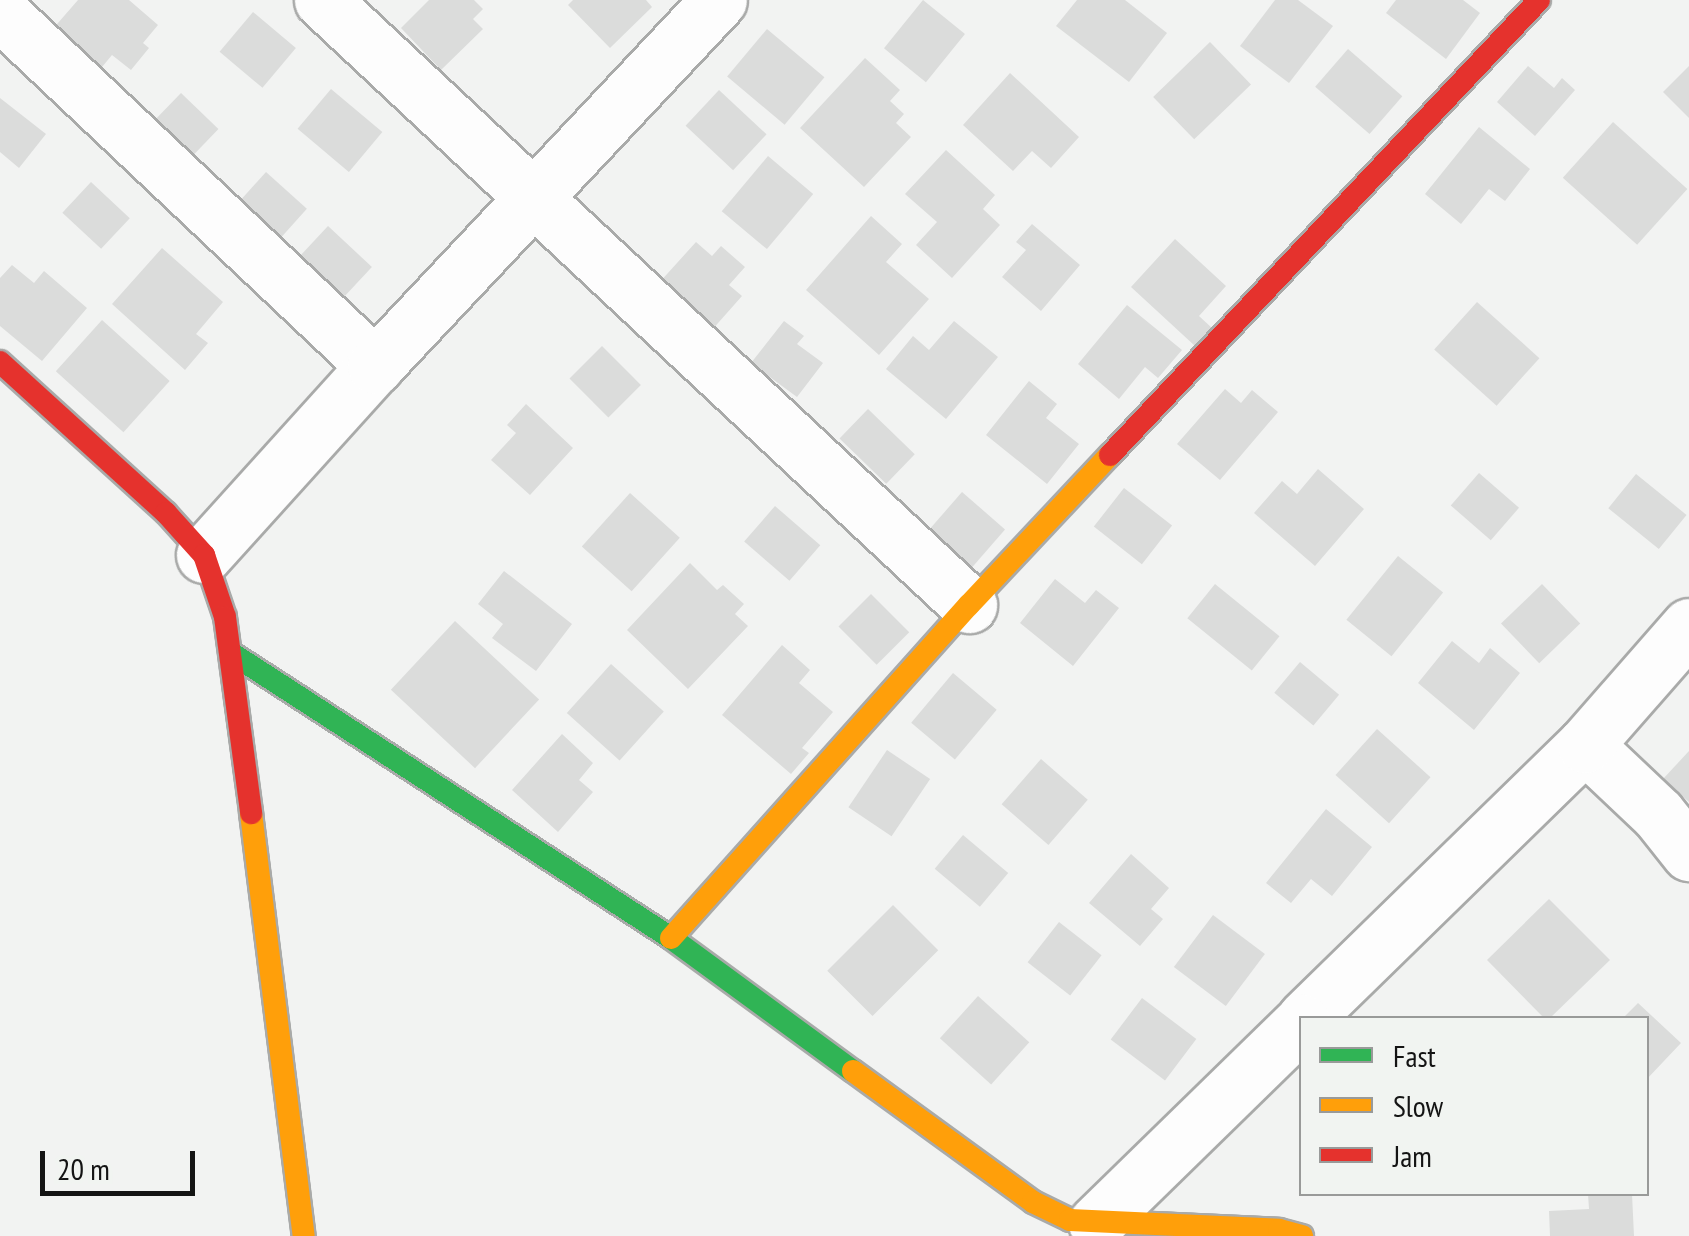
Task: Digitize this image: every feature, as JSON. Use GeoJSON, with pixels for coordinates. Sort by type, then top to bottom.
{"type":"FeatureCollection","features":[{"type":"Feature","properties":{"kind":"street"},"geometry":{"type":"LineString","coordinates":[[322,0],[536,196],[970,606]]}},
{"type":"Feature","properties":{"kind":"street"},"geometry":{"type":"LineString","coordinates":[[204,555],[375,366],[719,0]]}},
{"type":"Feature","properties":{"kind":"street"},"geometry":{"type":"LineString","coordinates":[[671,938],[970,606],[1539,0]]}},
{"type":"Feature","properties":{"kind":"street"},"geometry":{"type":"LineString","coordinates":[[0,12],[375,366]]}},
{"type":"Feature","properties":{"kind":"street"},"geometry":{"type":"LineString","coordinates":[[0,362],[166,514],[204,555],[225,617],[231,653],[304,1236]]}},
{"type":"Feature","properties":{"kind":"street"},"geometry":{"type":"LineString","coordinates":[[1308,1016],[1586,745],[1689,626]]}},
{"type":"Feature","properties":{"kind":"street"},"geometry":{"type":"LineString","coordinates":[[231,653],[671,938],[1034,1202],[1070,1220],[1278,1230],[1302,1236]]}},
{"type":"Feature","properties":{"kind":"street"},"geometry":{"type":"LineString","coordinates":[[1586,745],[1658,814],[1689,853]]}},
{"type":"Feature","properties":{"kind":"street"},"geometry":{"type":"LineString","coordinates":[[1096,1223],[1299,1025]]}},
{"type":"Feature","properties":{"kind":"building"},"geometry":{"type":"Polygon","coordinates":[[[78,0],[129,0],[158,25],[143,43],[149,48],[131,70],[112,55],[92,79],[44,39],[78,0]]]}},
{"type":"Feature","properties":{"kind":"building"},"geometry":{"type":"Polygon","coordinates":[[[429,0],[474,0],[483,9],[473,19],[483,29],[441,70],[401,28],[429,0]]]}},
{"type":"Feature","properties":{"kind":"building"},"geometry":{"type":"Polygon","coordinates":[[[573,0],[646,0],[652,7],[610,48],[568,5],[573,0]]]}},
{"type":"Feature","properties":{"kind":"building"},"geometry":{"type":"Polygon","coordinates":[[[923,0],[965,34],[926,82],[884,48],[923,0]]]}},
{"type":"Feature","properties":{"kind":"building"},"geometry":{"type":"Polygon","coordinates":[[[1077,0],[1125,0],[1167,33],[1129,82],[1056,26],[1077,0]]]}},
{"type":"Feature","properties":{"kind":"building"},"geometry":{"type":"Polygon","coordinates":[[[1275,0],[1298,0],[1333,26],[1289,83],[1240,46],[1275,0]]]}},
{"type":"Feature","properties":{"kind":"building"},"geometry":{"type":"Polygon","coordinates":[[[1396,0],[1463,0],[1480,13],[1446,59],[1386,13],[1396,0]]]}},
{"type":"Feature","properties":{"kind":"building"},"geometry":{"type":"Polygon","coordinates":[[[253,12],[296,48],[262,88],[220,52],[253,12]]]}},
{"type":"Feature","properties":{"kind":"building"},"geometry":{"type":"Polygon","coordinates":[[[767,29],[824,77],[785,125],[727,76],[767,29]]]}},
{"type":"Feature","properties":{"kind":"building"},"geometry":{"type":"Polygon","coordinates":[[[1210,42],[1251,84],[1194,139],[1153,97],[1210,42]]]}},
{"type":"Feature","properties":{"kind":"building"},"geometry":{"type":"Polygon","coordinates":[[[1348,49],[1402,96],[1370,134],[1315,87],[1348,49]]]}},
{"type":"Feature","properties":{"kind":"building"},"geometry":{"type":"Polygon","coordinates":[[[865,58],[900,90],[890,101],[904,114],[896,123],[911,137],[864,187],[800,128],[865,58]]]}},
{"type":"Feature","properties":{"kind":"building"},"geometry":{"type":"Polygon","coordinates":[[[1528,66],[1554,88],[1562,78],[1575,90],[1535,136],[1497,102],[1528,66]]]}},
{"type":"Feature","properties":{"kind":"building"},"geometry":{"type":"Polygon","coordinates":[[[1689,66],[1689,118],[1663,92],[1689,66]]]}},
{"type":"Feature","properties":{"kind":"building"},"geometry":{"type":"Polygon","coordinates":[[[1010,73],[1079,137],[1051,168],[1032,151],[1013,171],[963,125],[1010,73]]]}},
{"type":"Feature","properties":{"kind":"building"},"geometry":{"type":"Polygon","coordinates":[[[331,89],[382,132],[349,172],[298,129],[331,89]]]}},
{"type":"Feature","properties":{"kind":"building"},"geometry":{"type":"Polygon","coordinates":[[[719,90],[767,134],[733,170],[686,126],[719,90]]]}},
{"type":"Feature","properties":{"kind":"building"},"geometry":{"type":"Polygon","coordinates":[[[181,93],[218,129],[180,169],[143,133],[181,93]]]}},
{"type":"Feature","properties":{"kind":"building"},"geometry":{"type":"Polygon","coordinates":[[[0,98],[46,134],[19,168],[0,152],[0,98]]]}},
{"type":"Feature","properties":{"kind":"building"},"geometry":{"type":"Polygon","coordinates":[[[1613,122],[1687,189],[1637,245],[1563,178],[1613,122]]]}},
{"type":"Feature","properties":{"kind":"building"},"geometry":{"type":"Polygon","coordinates":[[[1479,127],[1530,169],[1505,201],[1489,189],[1461,224],[1425,194],[1479,127]]]}},
{"type":"Feature","properties":{"kind":"building"},"geometry":{"type":"Polygon","coordinates":[[[946,150],[995,195],[983,209],[1000,225],[952,278],[916,245],[937,222],[905,194],[946,150]]]}},
{"type":"Feature","properties":{"kind":"building"},"geometry":{"type":"Polygon","coordinates":[[[768,156],[813,194],[767,249],[722,211],[768,156]]]}},
{"type":"Feature","properties":{"kind":"building"},"geometry":{"type":"Polygon","coordinates":[[[266,172],[307,209],[269,250],[229,214],[266,172]]]}},
{"type":"Feature","properties":{"kind":"building"},"geometry":{"type":"Polygon","coordinates":[[[91,182],[130,218],[101,249],[62,213],[91,182]]]}},
{"type":"Feature","properties":{"kind":"building"},"geometry":{"type":"Polygon","coordinates":[[[871,216],[902,244],[886,262],[929,299],[879,355],[806,290],[871,216]]]}},
{"type":"Feature","properties":{"kind":"building"},"geometry":{"type":"Polygon","coordinates":[[[1032,224],[1080,265],[1041,311],[1002,277],[1026,250],[1016,242],[1032,224]]]}},
{"type":"Feature","properties":{"kind":"building"},"geometry":{"type":"Polygon","coordinates":[[[328,226],[372,267],[335,306],[291,265],[328,226]]]}},
{"type":"Feature","properties":{"kind":"building"},"geometry":{"type":"Polygon","coordinates":[[[1175,239],[1226,286],[1199,316],[1212,328],[1195,346],[1131,287],[1175,239]]]}},
{"type":"Feature","properties":{"kind":"building"},"geometry":{"type":"Polygon","coordinates":[[[696,242],[712,256],[721,246],[745,267],[729,285],[742,296],[711,331],[658,284],[696,242]]]}},
{"type":"Feature","properties":{"kind":"building"},"geometry":{"type":"Polygon","coordinates":[[[162,248],[223,302],[196,334],[208,343],[185,370],[112,304],[162,248]]]}},
{"type":"Feature","properties":{"kind":"building"},"geometry":{"type":"Polygon","coordinates":[[[12,265],[34,283],[44,271],[87,308],[42,361],[0,326],[0,278],[12,265]]]}},
{"type":"Feature","properties":{"kind":"building"},"geometry":{"type":"Polygon","coordinates":[[[1477,302],[1539,358],[1497,406],[1434,350],[1477,302]]]}},
{"type":"Feature","properties":{"kind":"building"},"geometry":{"type":"Polygon","coordinates":[[[1127,305],[1182,350],[1158,378],[1145,367],[1119,399],[1078,364],[1127,305]]]}},
{"type":"Feature","properties":{"kind":"building"},"geometry":{"type":"Polygon","coordinates":[[[102,320],[170,381],[123,432],[56,371],[102,320]]]}},
{"type":"Feature","properties":{"kind":"building"},"geometry":{"type":"Polygon","coordinates":[[[784,321],[804,336],[797,344],[823,363],[797,397],[751,363],[784,321]]]}},
{"type":"Feature","properties":{"kind":"building"},"geometry":{"type":"Polygon","coordinates":[[[954,321],[998,357],[946,419],[886,369],[913,336],[929,350],[954,321]]]}},
{"type":"Feature","properties":{"kind":"building"},"geometry":{"type":"Polygon","coordinates":[[[602,346],[641,385],[608,417],[569,379],[602,346]]]}},
{"type":"Feature","properties":{"kind":"building"},"geometry":{"type":"Polygon","coordinates":[[[1029,381],[1057,404],[1046,418],[1079,444],[1047,484],[986,435],[1029,381]]]}},
{"type":"Feature","properties":{"kind":"building"},"geometry":{"type":"Polygon","coordinates":[[[1225,389],[1241,403],[1252,390],[1278,412],[1220,480],[1177,444],[1225,389]]]}},
{"type":"Feature","properties":{"kind":"building"},"geometry":{"type":"Polygon","coordinates":[[[526,404],[573,448],[530,495],[491,460],[516,433],[507,425],[526,404]]]}},
{"type":"Feature","properties":{"kind":"building"},"geometry":{"type":"Polygon","coordinates":[[[868,409],[915,454],[886,484],[840,438],[868,409]]]}},
{"type":"Feature","properties":{"kind":"building"},"geometry":{"type":"Polygon","coordinates":[[[1318,469],[1364,509],[1315,566],[1254,513],[1282,481],[1297,494],[1318,469]]]}},
{"type":"Feature","properties":{"kind":"building"},"geometry":{"type":"Polygon","coordinates":[[[1479,473],[1519,508],[1491,540],[1451,505],[1479,473]]]}},
{"type":"Feature","properties":{"kind":"building"},"geometry":{"type":"Polygon","coordinates":[[[1636,474],[1687,515],[1659,549],[1608,508],[1636,474]]]}},
{"type":"Feature","properties":{"kind":"building"},"geometry":{"type":"Polygon","coordinates":[[[1124,488],[1172,526],[1142,564],[1094,527],[1124,488]]]}},
{"type":"Feature","properties":{"kind":"building"},"geometry":{"type":"Polygon","coordinates":[[[962,492],[1005,529],[963,578],[920,540],[962,492]]]}},
{"type":"Feature","properties":{"kind":"building"},"geometry":{"type":"Polygon","coordinates":[[[630,493],[680,538],[632,591],[582,547],[630,493]]]}},
{"type":"Feature","properties":{"kind":"building"},"geometry":{"type":"Polygon","coordinates":[[[775,506],[820,545],[789,581],[744,541],[775,506]]]}},
{"type":"Feature","properties":{"kind":"building"},"geometry":{"type":"Polygon","coordinates":[[[1398,556],[1443,593],[1391,656],[1346,620],[1398,556]]]}},
{"type":"Feature","properties":{"kind":"building"},"geometry":{"type":"Polygon","coordinates":[[[690,563],[717,590],[723,585],[744,604],[735,614],[748,626],[688,689],[627,630],[690,563]]]}},
{"type":"Feature","properties":{"kind":"building"},"geometry":{"type":"Polygon","coordinates":[[[504,571],[572,624],[536,671],[492,638],[503,624],[478,604],[504,571]]]}},
{"type":"Feature","properties":{"kind":"building"},"geometry":{"type":"Polygon","coordinates":[[[1055,579],[1085,603],[1096,590],[1119,608],[1073,666],[1020,623],[1055,579]]]}},
{"type":"Feature","properties":{"kind":"building"},"geometry":{"type":"Polygon","coordinates":[[[1215,584],[1280,636],[1252,670],[1187,618],[1215,584]]]}},
{"type":"Feature","properties":{"kind":"building"},"geometry":{"type":"Polygon","coordinates":[[[1542,584],[1580,624],[1539,663],[1501,624],[1542,584]]]}},
{"type":"Feature","properties":{"kind":"building"},"geometry":{"type":"Polygon","coordinates":[[[871,594],[909,632],[877,665],[838,627],[871,594]]]}},
{"type":"Feature","properties":{"kind":"building"},"geometry":{"type":"Polygon","coordinates":[[[455,621],[539,699],[475,768],[391,690],[455,621]]]}},
{"type":"Feature","properties":{"kind":"building"},"geometry":{"type":"Polygon","coordinates":[[[1452,641],[1479,663],[1490,648],[1520,673],[1474,730],[1418,683],[1452,641]]]}},
{"type":"Feature","properties":{"kind":"building"},"geometry":{"type":"Polygon","coordinates":[[[782,645],[810,670],[799,683],[833,712],[802,748],[809,753],[791,774],[722,715],[782,645]]]}},
{"type":"Feature","properties":{"kind":"building"},"geometry":{"type":"Polygon","coordinates":[[[1300,662],[1339,695],[1313,725],[1274,693],[1300,662]]]}},
{"type":"Feature","properties":{"kind":"building"},"geometry":{"type":"Polygon","coordinates":[[[611,664],[664,712],[620,761],[567,713],[611,664]]]}},
{"type":"Feature","properties":{"kind":"building"},"geometry":{"type":"Polygon","coordinates":[[[953,673],[997,710],[955,759],[911,723],[953,673]]]}},
{"type":"Feature","properties":{"kind":"building"},"geometry":{"type":"Polygon","coordinates":[[[1377,729],[1431,777],[1389,823],[1336,775],[1377,729]]]}},
{"type":"Feature","properties":{"kind":"building"},"geometry":{"type":"Polygon","coordinates":[[[562,734],[593,763],[579,780],[593,792],[558,832],[512,790],[562,734]]]}},
{"type":"Feature","properties":{"kind":"building"},"geometry":{"type":"Polygon","coordinates":[[[887,750],[930,779],[892,836],[848,807],[887,750]]]}},
{"type":"Feature","properties":{"kind":"building"},"geometry":{"type":"Polygon","coordinates":[[[1689,751],[1689,802],[1663,779],[1689,751]]]}},
{"type":"Feature","properties":{"kind":"building"},"geometry":{"type":"Polygon","coordinates":[[[1041,759],[1088,800],[1048,845],[1002,804],[1041,759]]]}},
{"type":"Feature","properties":{"kind":"building"},"geometry":{"type":"Polygon","coordinates":[[[1326,809],[1372,847],[1332,896],[1311,879],[1291,903],[1266,883],[1326,809]]]}},
{"type":"Feature","properties":{"kind":"building"},"geometry":{"type":"Polygon","coordinates":[[[963,835],[1008,873],[980,907],[935,869],[963,835]]]}},
{"type":"Feature","properties":{"kind":"building"},"geometry":{"type":"Polygon","coordinates":[[[1131,854],[1169,888],[1151,909],[1163,919],[1140,946],[1089,903],[1131,854]]]}},
{"type":"Feature","properties":{"kind":"building"},"geometry":{"type":"Polygon","coordinates":[[[1549,899],[1610,960],[1552,1016],[1542,1016],[1487,960],[1549,899]]]}},
{"type":"Feature","properties":{"kind":"building"},"geometry":{"type":"Polygon","coordinates":[[[893,905],[938,950],[872,1016],[827,971],[893,905]]]}},
{"type":"Feature","properties":{"kind":"building"},"geometry":{"type":"Polygon","coordinates":[[[1213,915],[1265,954],[1226,1006],[1174,967],[1213,915]]]}},
{"type":"Feature","properties":{"kind":"building"},"geometry":{"type":"Polygon","coordinates":[[[1059,922],[1102,955],[1070,995],[1028,962],[1059,922]]]}},
{"type":"Feature","properties":{"kind":"building"},"geometry":{"type":"Polygon","coordinates":[[[978,996],[1029,1042],[991,1085],[940,1038],[978,996]]]}},
{"type":"Feature","properties":{"kind":"building"},"geometry":{"type":"Polygon","coordinates":[[[1142,998],[1196,1039],[1165,1080],[1111,1040],[1142,998]]]}},
{"type":"Feature","properties":{"kind":"building"},"geometry":{"type":"Polygon","coordinates":[[[1638,1003],[1681,1043],[1649,1077],[1649,1016],[1625,1016],[1638,1003]]]}},
{"type":"Feature","properties":{"kind":"building"},"geometry":{"type":"Polygon","coordinates":[[[1588,1196],[1632,1196],[1634,1236],[1550,1236],[1549,1211],[1589,1209],[1588,1196]]]}},
{"type":"Feature","properties":{"kind":"traffic: fast"},"geometry":{"type":"LineString","coordinates":[[231,653],[671,938],[853,1071]]}},
{"type":"Feature","properties":{"kind":"traffic: slow"},"geometry":{"type":"LineString","coordinates":[[671,938],[969,605],[1110,455]]}},
{"type":"Feature","properties":{"kind":"traffic: slow"},"geometry":{"type":"LineString","coordinates":[[251,813],[304,1236]]}},
{"type":"Feature","properties":{"kind":"traffic: slow"},"geometry":{"type":"LineString","coordinates":[[853,1071],[1033,1202],[1070,1220],[1279,1230],[1302,1236]]}},
{"type":"Feature","properties":{"kind":"traffic: jam"},"geometry":{"type":"LineString","coordinates":[[1110,455],[1539,0]]}},
{"type":"Feature","properties":{"kind":"traffic: jam"},"geometry":{"type":"LineString","coordinates":[[0,362],[166,513],[204,555],[225,617],[251,813]]}}]}
